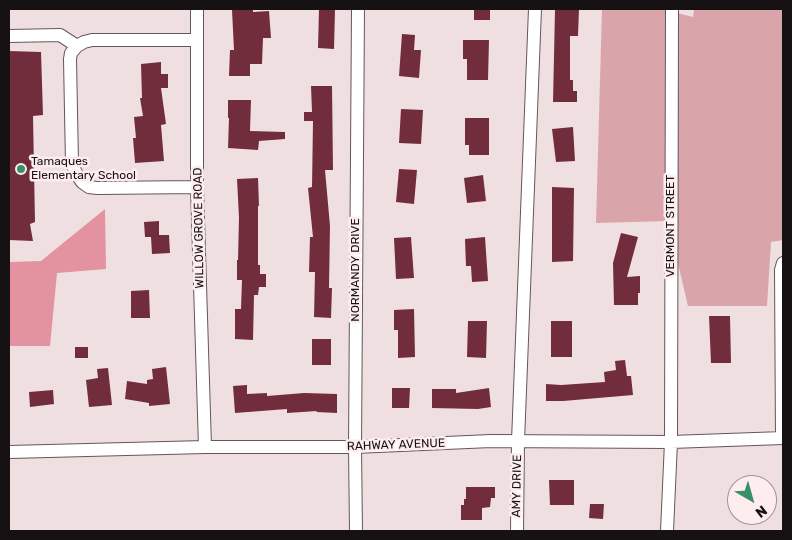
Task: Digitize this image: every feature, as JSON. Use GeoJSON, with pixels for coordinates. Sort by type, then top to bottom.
{"type":"FeatureCollection","features":[{"type":"Feature","properties":{"kind":"street","name":"WILLOW GROVE ROAD"},"geometry":{"type":"LineString","coordinates":[[197,9],[197,187],[205,446]]}},
{"type":"Feature","properties":{"kind":"street","name":"NORMANDY DRIVE"},"geometry":{"type":"LineString","coordinates":[[356,531],[358,9]]}},
{"type":"Feature","properties":{"kind":"street"},"geometry":{"type":"LineString","coordinates":[[518,441],[535,9]]}},
{"type":"Feature","properties":{"kind":"street","name":"VERMONT STREET"},"geometry":{"type":"LineString","coordinates":[[667,531],[671,442],[672,9]]}},
{"type":"Feature","properties":{"kind":"street"},"geometry":{"type":"LineString","coordinates":[[9,36],[60,35],[77,46]]}},
{"type":"Feature","properties":{"kind":"street"},"geometry":{"type":"LineString","coordinates":[[196,40],[92,40],[77,46],[71,53],[70,59],[72,164],[82,182],[89,187],[197,187]]}},
{"type":"Feature","properties":{"kind":"street"},"geometry":{"type":"LineString","coordinates":[[783,263],[781,270],[783,438]]}},
{"type":"Feature","properties":{"kind":"street","name":"RAHWAY AVENUE"},"geometry":{"type":"LineString","coordinates":[[9,452],[205,446],[355,447],[518,441],[671,442],[783,438]]}},
{"type":"Feature","properties":{"kind":"street","name":"AMY DRIVE"},"geometry":{"type":"LineString","coordinates":[[517,531],[518,441]]}},
{"type":"Feature","properties":{"kind":"shaded area"},"geometry":{"type":"Polygon","coordinates":[[[602,9],[677,9],[677,13],[693,17],[694,9],[783,9],[783,240],[771,242],[767,306],[688,306],[668,221],[596,223],[602,9]]]}},
{"type":"Feature","properties":{"kind":"shaded area"},"geometry":{"type":"Polygon","coordinates":[[[105,209],[106,269],[57,273],[50,346],[9,346],[9,262],[41,261],[105,209]]]}},
{"type":"Feature","properties":{"kind":"building"},"geometry":{"type":"Polygon","coordinates":[[[253,9],[253,12],[269,11],[271,38],[263,38],[262,64],[250,64],[250,76],[229,76],[230,50],[234,50],[232,10],[253,9]]]}},
{"type":"Feature","properties":{"kind":"building"},"geometry":{"type":"Polygon","coordinates":[[[319,9],[335,9],[334,49],[318,48],[319,9]]]}},
{"type":"Feature","properties":{"kind":"building"},"geometry":{"type":"Polygon","coordinates":[[[474,9],[490,9],[490,20],[474,20],[474,9]]]}},
{"type":"Feature","properties":{"kind":"building"},"geometry":{"type":"Polygon","coordinates":[[[579,9],[578,36],[570,36],[570,80],[573,80],[573,91],[577,91],[577,102],[553,102],[555,10],[579,9]]]}},
{"type":"Feature","properties":{"kind":"building"},"geometry":{"type":"Polygon","coordinates":[[[402,34],[415,35],[414,50],[421,50],[419,78],[399,76],[402,34]]]}},
{"type":"Feature","properties":{"kind":"building"},"geometry":{"type":"Polygon","coordinates":[[[463,40],[489,40],[488,80],[467,80],[467,59],[463,59],[463,40]]]}},
{"type":"Feature","properties":{"kind":"building","name":"Tamaques Elementary School"},"geometry":{"type":"Polygon","coordinates":[[[9,51],[41,52],[43,115],[33,116],[35,222],[30,224],[33,241],[9,240],[9,51]]]}},
{"type":"Feature","properties":{"kind":"building"},"geometry":{"type":"Polygon","coordinates":[[[161,62],[161,74],[168,74],[168,88],[161,88],[166,124],[161,125],[164,161],[135,163],[133,138],[136,138],[134,117],[143,116],[140,98],[142,98],[141,64],[161,62]]]}},
{"type":"Feature","properties":{"kind":"building"},"geometry":{"type":"Polygon","coordinates":[[[311,86],[332,86],[333,170],[325,170],[330,226],[329,288],[332,288],[331,318],[314,317],[315,272],[309,272],[310,237],[313,237],[308,188],[312,187],[313,121],[304,121],[304,112],[312,112],[311,86]]]}},
{"type":"Feature","properties":{"kind":"building"},"geometry":{"type":"Polygon","coordinates":[[[228,100],[251,100],[250,131],[285,132],[285,139],[259,141],[258,150],[228,148],[228,100]]]}},
{"type":"Feature","properties":{"kind":"building"},"geometry":{"type":"Polygon","coordinates":[[[401,109],[423,110],[421,144],[399,143],[401,109]]]}},
{"type":"Feature","properties":{"kind":"building"},"geometry":{"type":"Polygon","coordinates":[[[465,118],[489,118],[489,155],[469,155],[469,145],[465,145],[465,118]]]}},
{"type":"Feature","properties":{"kind":"building"},"geometry":{"type":"Polygon","coordinates":[[[573,127],[575,161],[556,162],[552,129],[573,127]]]}},
{"type":"Feature","properties":{"kind":"building"},"geometry":{"type":"Polygon","coordinates":[[[399,169],[417,170],[414,204],[396,202],[399,169]]]}},
{"type":"Feature","properties":{"kind":"building"},"geometry":{"type":"Polygon","coordinates":[[[483,175],[486,201],[467,203],[464,178],[483,175]]]}},
{"type":"Feature","properties":{"kind":"building"},"geometry":{"type":"Polygon","coordinates":[[[258,178],[258,265],[260,265],[260,274],[266,274],[266,287],[259,287],[258,295],[254,295],[253,340],[235,339],[235,309],[241,309],[242,280],[237,280],[239,218],[237,179],[258,178]]]}},
{"type":"Feature","properties":{"kind":"building"},"geometry":{"type":"Polygon","coordinates":[[[552,187],[574,188],[573,261],[552,262],[552,187]]]}},
{"type":"Feature","properties":{"kind":"building"},"geometry":{"type":"Polygon","coordinates":[[[159,221],[159,235],[169,235],[170,253],[152,254],[151,237],[145,237],[144,222],[159,221]]]}},
{"type":"Feature","properties":{"kind":"building"},"geometry":{"type":"Polygon","coordinates":[[[621,233],[638,237],[627,277],[640,276],[638,305],[614,305],[613,263],[621,233]]]}},
{"type":"Feature","properties":{"kind":"building"},"geometry":{"type":"Polygon","coordinates":[[[411,237],[414,278],[396,279],[394,238],[411,237]]]}},
{"type":"Feature","properties":{"kind":"building"},"geometry":{"type":"Polygon","coordinates":[[[485,237],[488,281],[472,282],[471,266],[466,266],[465,239],[485,237]]]}},
{"type":"Feature","properties":{"kind":"building"},"geometry":{"type":"Polygon","coordinates":[[[149,290],[150,318],[131,318],[131,291],[149,290]]]}},
{"type":"Feature","properties":{"kind":"building"},"geometry":{"type":"Polygon","coordinates":[[[414,309],[415,357],[398,358],[398,330],[394,330],[394,310],[414,309]]]}},
{"type":"Feature","properties":{"kind":"building"},"geometry":{"type":"Polygon","coordinates":[[[709,316],[730,316],[731,363],[711,363],[709,316]]]}},
{"type":"Feature","properties":{"kind":"building"},"geometry":{"type":"Polygon","coordinates":[[[468,321],[487,321],[486,358],[467,357],[468,321]]]}},
{"type":"Feature","properties":{"kind":"building"},"geometry":{"type":"Polygon","coordinates":[[[551,321],[572,321],[572,357],[551,357],[551,321]]]}},
{"type":"Feature","properties":{"kind":"building"},"geometry":{"type":"Polygon","coordinates":[[[312,339],[331,339],[331,365],[312,365],[312,339]]]}},
{"type":"Feature","properties":{"kind":"building"},"geometry":{"type":"Polygon","coordinates":[[[75,347],[88,347],[88,358],[75,358],[75,347]]]}},
{"type":"Feature","properties":{"kind":"building"},"geometry":{"type":"Polygon","coordinates":[[[625,360],[627,376],[631,376],[633,395],[546,401],[546,384],[561,385],[605,382],[604,372],[616,370],[615,361],[625,360]]]}},
{"type":"Feature","properties":{"kind":"building"},"geometry":{"type":"Polygon","coordinates":[[[166,367],[170,404],[149,406],[149,403],[125,399],[127,381],[147,384],[147,380],[153,379],[152,369],[166,367]]]}},
{"type":"Feature","properties":{"kind":"building"},"geometry":{"type":"Polygon","coordinates":[[[108,368],[112,405],[89,407],[86,380],[98,378],[97,369],[108,368]]]}},
{"type":"Feature","properties":{"kind":"building"},"geometry":{"type":"Polygon","coordinates":[[[247,385],[247,394],[267,393],[267,396],[304,393],[337,394],[337,413],[317,411],[287,413],[287,409],[235,413],[233,386],[247,385]]]}},
{"type":"Feature","properties":{"kind":"building"},"geometry":{"type":"Polygon","coordinates":[[[392,388],[410,388],[409,408],[392,408],[392,388]]]}},
{"type":"Feature","properties":{"kind":"building"},"geometry":{"type":"Polygon","coordinates":[[[489,388],[491,407],[478,409],[432,408],[432,389],[456,389],[456,393],[489,388]]]}},
{"type":"Feature","properties":{"kind":"building"},"geometry":{"type":"Polygon","coordinates":[[[53,390],[54,404],[30,407],[29,392],[53,390]]]}},
{"type":"Feature","properties":{"kind":"building"},"geometry":{"type":"Polygon","coordinates":[[[549,480],[574,480],[574,505],[550,505],[549,480]]]}},
{"type":"Feature","properties":{"kind":"building"},"geometry":{"type":"Polygon","coordinates":[[[466,487],[495,487],[495,498],[491,498],[490,507],[482,508],[482,520],[461,520],[461,505],[464,505],[464,499],[466,499],[466,487]]]}},
{"type":"Feature","properties":{"kind":"building"},"geometry":{"type":"Polygon","coordinates":[[[590,504],[604,504],[603,519],[589,518],[590,504]]]}},
{"type":"Feature","properties":{"kind":"place","name":"Tamaques Elementary School"},"geometry":{"type":"Point","coordinates":[21,169]}}]}
